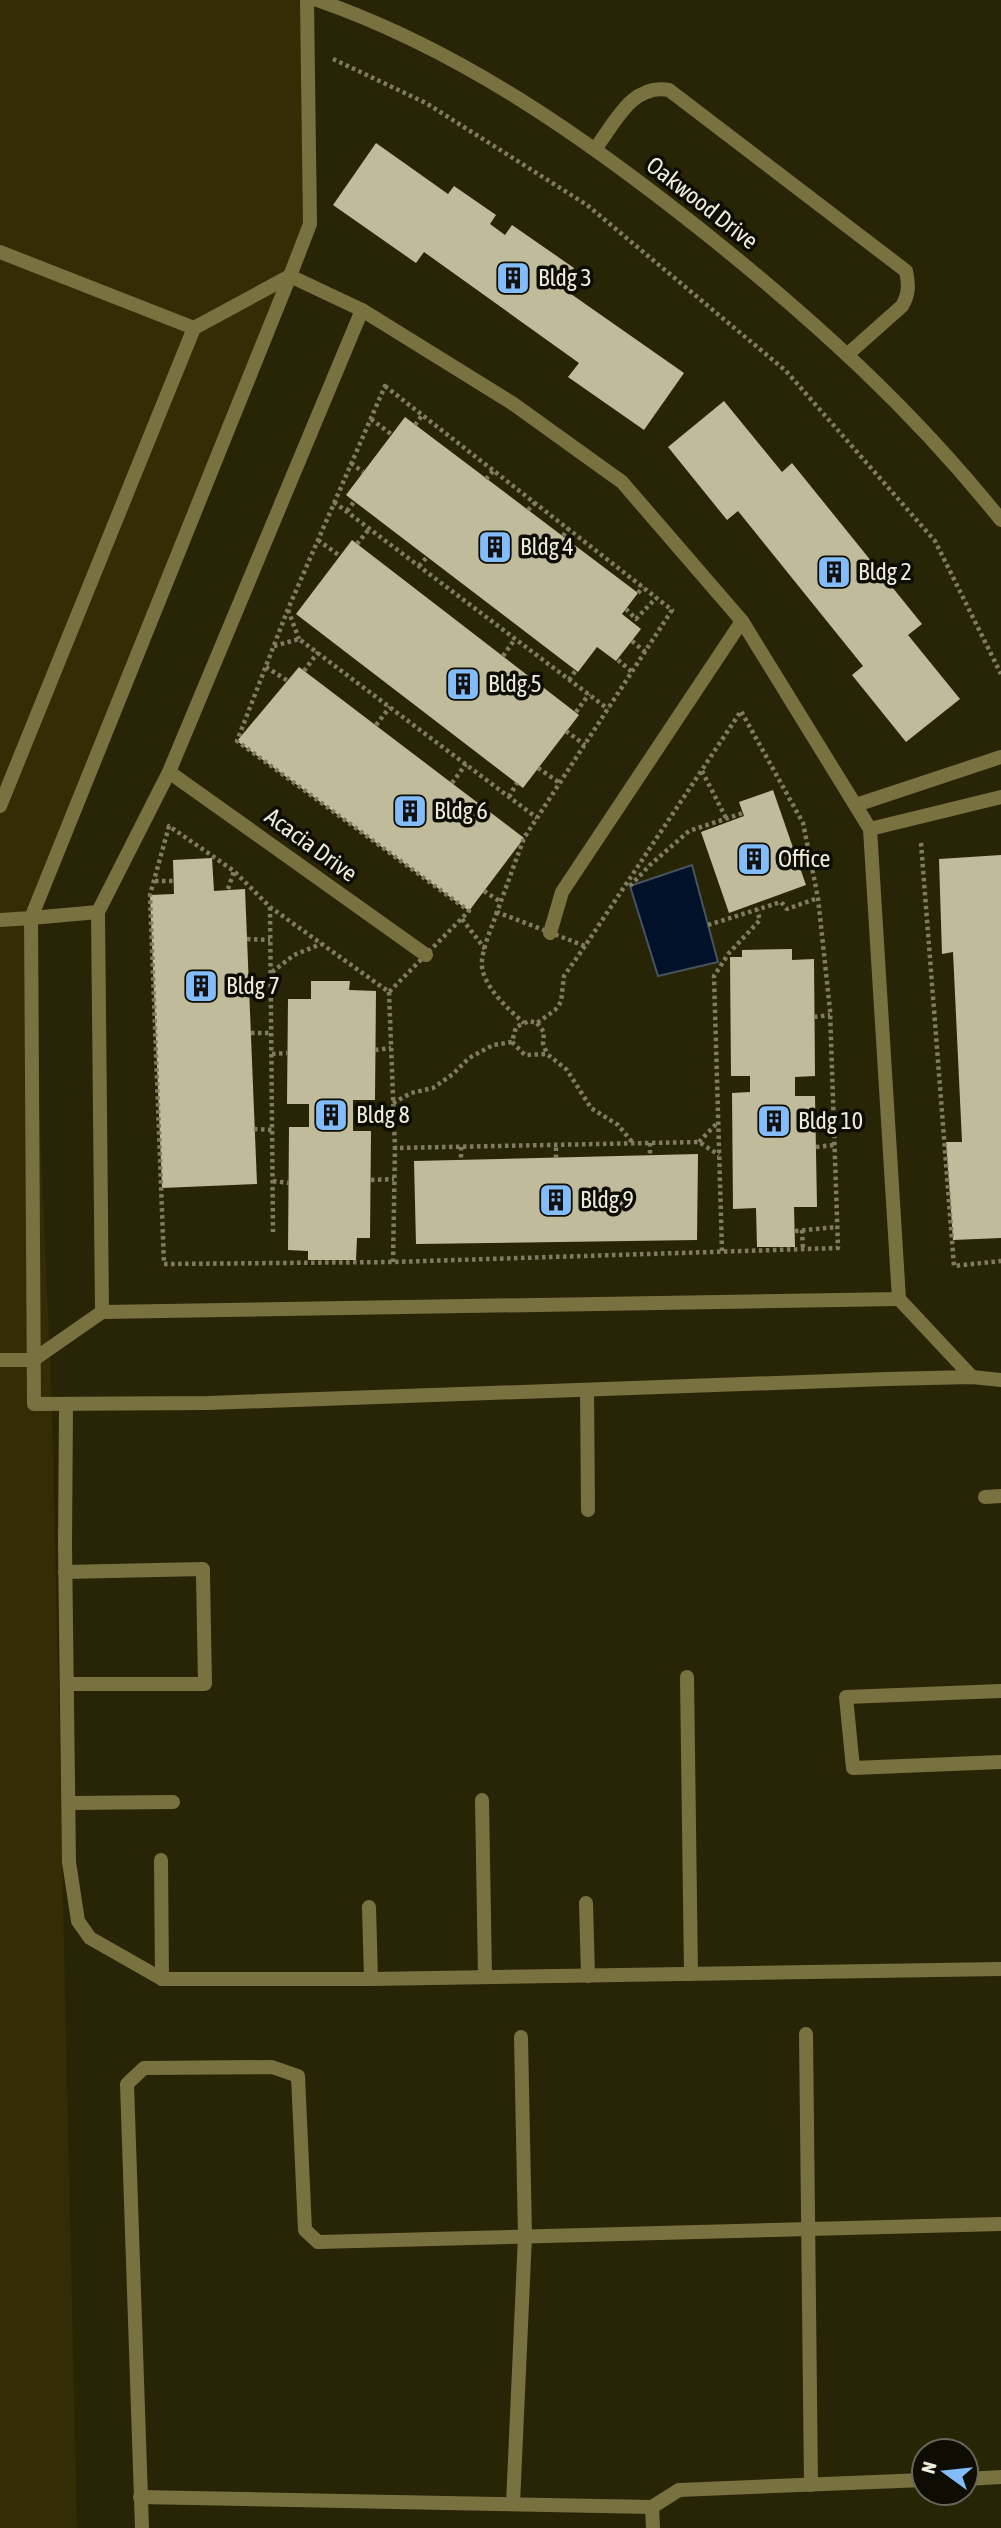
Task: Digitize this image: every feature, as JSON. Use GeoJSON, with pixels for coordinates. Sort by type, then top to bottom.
{"type":"FeatureCollection","features":[{"type":"Feature","properties":{"kind":"street"},"geometry":{"type":"LineString","coordinates":[[307,0],[310,224],[31,918],[34,1404],[208,1403],[972,1377],[1001,1380]]}},
{"type":"Feature","properties":{"kind":"street","name":"Oakwood Drive"},"geometry":{"type":"LineString","coordinates":[[317,0],[364,16],[468,68],[525,102],[652,191],[775,289],[848,354],[907,411],[960,468],[1001,520]]}},
{"type":"Feature","properties":{"kind":"street"},"geometry":{"type":"LineString","coordinates":[[595,149],[633,99],[656,88],[669,90],[906,271],[909,285],[902,306],[848,354]]}},
{"type":"Feature","properties":{"kind":"street"},"geometry":{"type":"LineString","coordinates":[[0,251],[194,328]]}},
{"type":"Feature","properties":{"kind":"street"},"geometry":{"type":"LineString","coordinates":[[290,276],[362,310],[512,403],[622,482],[742,621],[856,805],[870,829],[899,1299],[972,1377]]}},
{"type":"Feature","properties":{"kind":"street"},"geometry":{"type":"LineString","coordinates":[[0,806],[194,328],[290,276]]}},
{"type":"Feature","properties":{"kind":"street"},"geometry":{"type":"LineString","coordinates":[[102,1312],[99,912],[169,772],[362,310]]}},
{"type":"Feature","properties":{"kind":"street"},"geometry":{"type":"LineString","coordinates":[[551,933],[562,892],[742,621]]}},
{"type":"Feature","properties":{"kind":"street"},"geometry":{"type":"LineString","coordinates":[[856,805],[1001,757]]}},
{"type":"Feature","properties":{"kind":"street","name":"Acacia Drive"},"geometry":{"type":"LineString","coordinates":[[169,772],[426,955]]}},
{"type":"Feature","properties":{"kind":"street"},"geometry":{"type":"LineString","coordinates":[[870,829],[1001,797]]}},
{"type":"Feature","properties":{"kind":"street"},"geometry":{"type":"LineString","coordinates":[[0,920],[99,912]]}},
{"type":"Feature","properties":{"kind":"street"},"geometry":{"type":"LineString","coordinates":[[0,1360],[33,1360],[102,1312],[899,1299]]}},
{"type":"Feature","properties":{"kind":"street"},"geometry":{"type":"LineString","coordinates":[[587,1390],[588,1510]]}},
{"type":"Feature","properties":{"kind":"street"},"geometry":{"type":"LineString","coordinates":[[66,1405],[69,1862],[78,1921],[90,1938],[162,1979],[371,1979],[1001,1969]]}},
{"type":"Feature","properties":{"kind":"street"},"geometry":{"type":"LineString","coordinates":[[985,1497],[1001,1496]]}},
{"type":"Feature","properties":{"kind":"street"},"geometry":{"type":"LineString","coordinates":[[65,1572],[202,1569],[205,1684],[66,1684]]}},
{"type":"Feature","properties":{"kind":"street"},"geometry":{"type":"LineString","coordinates":[[687,1677],[691,1974]]}},
{"type":"Feature","properties":{"kind":"street"},"geometry":{"type":"LineString","coordinates":[[1001,1691],[846,1697],[853,1768],[1001,1762]]}},
{"type":"Feature","properties":{"kind":"street"},"geometry":{"type":"LineString","coordinates":[[482,1800],[485,1976]]}},
{"type":"Feature","properties":{"kind":"street"},"geometry":{"type":"LineString","coordinates":[[70,1803],[173,1802]]}},
{"type":"Feature","properties":{"kind":"street"},"geometry":{"type":"LineString","coordinates":[[161,1860],[162,1979]]}},
{"type":"Feature","properties":{"kind":"street"},"geometry":{"type":"LineString","coordinates":[[586,1903],[589,1976]]}},
{"type":"Feature","properties":{"kind":"street"},"geometry":{"type":"LineString","coordinates":[[369,1907],[371,1979]]}},
{"type":"Feature","properties":{"kind":"street"},"geometry":{"type":"LineString","coordinates":[[806,2034],[811,2485]]}},
{"type":"Feature","properties":{"kind":"street"},"geometry":{"type":"LineString","coordinates":[[513,2504],[525,2236],[521,2037]]}},
{"type":"Feature","properties":{"kind":"street"},"geometry":{"type":"LineString","coordinates":[[142,2528],[127,2084],[144,2068],[272,2067],[298,2076],[305,2230],[318,2242],[1001,2224]]}},
{"type":"Feature","properties":{"kind":"street"},"geometry":{"type":"LineString","coordinates":[[980,2478],[1001,2477]]}},
{"type":"Feature","properties":{"kind":"street"},"geometry":{"type":"LineString","coordinates":[[141,2497],[652,2507],[679,2490],[910,2481]]}},
{"type":"Feature","properties":{"kind":"street"},"geometry":{"type":"LineString","coordinates":[[652,2507],[653,2528]]}},
{"type":"Feature","properties":{"kind":"path"},"geometry":{"type":"LineString","coordinates":[[324,55],[426,103],[587,205],[786,371],[935,541],[1001,674]]}},
{"type":"Feature","properties":{"kind":"path"},"geometry":{"type":"LineString","coordinates":[[393,1262],[395,1148],[389,992],[469,911],[237,741],[288,609],[385,386],[672,610],[524,838],[500,902],[481,963],[490,986],[502,1004],[524,1023]]}},
{"type":"Feature","properties":{"kind":"path"},"geometry":{"type":"LineString","coordinates":[[415,425],[423,414]]}},
{"type":"Feature","properties":{"kind":"path"},"geometry":{"type":"LineString","coordinates":[[371,419],[391,434]]}},
{"type":"Feature","properties":{"kind":"path"},"geometry":{"type":"LineString","coordinates":[[351,463],[363,472]]}},
{"type":"Feature","properties":{"kind":"path"},"geometry":{"type":"LineString","coordinates":[[486,478],[494,470]]}},
{"type":"Feature","properties":{"kind":"path"},"geometry":{"type":"LineString","coordinates":[[334,502],[608,709]]}},
{"type":"Feature","properties":{"kind":"path"},"geometry":{"type":"LineString","coordinates":[[347,511],[354,502]]}},
{"type":"Feature","properties":{"kind":"path"},"geometry":{"type":"LineString","coordinates":[[528,510],[535,503]]}},
{"type":"Feature","properties":{"kind":"path"},"geometry":{"type":"LineString","coordinates":[[357,544],[369,528]]}},
{"type":"Feature","properties":{"kind":"path"},"geometry":{"type":"LineString","coordinates":[[562,536],[569,528]]}},
{"type":"Feature","properties":{"kind":"path"},"geometry":{"type":"LineString","coordinates":[[318,540],[340,556]]}},
{"type":"Feature","properties":{"kind":"path"},"geometry":{"type":"LineString","coordinates":[[419,566],[427,557]]}},
{"type":"Feature","properties":{"kind":"path"},"geometry":{"type":"LineString","coordinates":[[638,593],[642,587]]}},
{"type":"Feature","properties":{"kind":"path"},"geometry":{"type":"LineString","coordinates":[[625,609],[636,619],[656,598]]}},
{"type":"Feature","properties":{"kind":"path"},"geometry":{"type":"LineString","coordinates":[[288,609],[299,639],[537,818]]}},
{"type":"Feature","properties":{"kind":"path"},"geometry":{"type":"LineString","coordinates":[[274,646],[299,639]]}},
{"type":"Feature","properties":{"kind":"path"},"geometry":{"type":"LineString","coordinates":[[503,656],[515,639]]}},
{"type":"Feature","properties":{"kind":"path"},"geometry":{"type":"LineString","coordinates":[[632,641],[645,652]]}},
{"type":"Feature","properties":{"kind":"path"},"geometry":{"type":"LineString","coordinates":[[304,671],[318,653]]}},
{"type":"Feature","properties":{"kind":"path"},"geometry":{"type":"LineString","coordinates":[[618,660],[632,672]]}},
{"type":"Feature","properties":{"kind":"path"},"geometry":{"type":"LineString","coordinates":[[266,667],[288,681]]}},
{"type":"Feature","properties":{"kind":"path"},"geometry":{"type":"LineString","coordinates":[[569,680],[576,670]]}},
{"type":"Feature","properties":{"kind":"path"},"geometry":{"type":"LineString","coordinates":[[576,712],[589,694]]}},
{"type":"Feature","properties":{"kind":"path"},"geometry":{"type":"LineString","coordinates":[[376,725],[390,707]]}},
{"type":"Feature","properties":{"kind":"path"},"geometry":{"type":"LineString","coordinates":[[389,992],[270,907],[234,871],[169,826],[150,895],[164,1264],[393,1262],[838,1248],[830,1015],[818,898],[803,823],[741,711],[564,976],[561,1002],[537,1023]]}},
{"type":"Feature","properties":{"kind":"path"},"geometry":{"type":"LineString","coordinates":[[566,731],[585,745]]}},
{"type":"Feature","properties":{"kind":"path"},"geometry":{"type":"LineString","coordinates":[[453,783],[466,764]]}},
{"type":"Feature","properties":{"kind":"path"},"geometry":{"type":"LineString","coordinates":[[538,768],[560,783]]}},
{"type":"Feature","properties":{"kind":"path"},"geometry":{"type":"LineString","coordinates":[[702,770],[726,818]]}},
{"type":"Feature","properties":{"kind":"path"},"geometry":{"type":"LineString","coordinates":[[509,797],[517,783]]}},
{"type":"Feature","properties":{"kind":"path"},"geometry":{"type":"LineString","coordinates":[[630,886],[689,831],[743,813]]}},
{"type":"Feature","properties":{"kind":"path"},"geometry":{"type":"LineString","coordinates":[[920,832],[954,1266],[1001,1261]]}},
{"type":"Feature","properties":{"kind":"path"},"geometry":{"type":"LineString","coordinates":[[228,889],[234,871]]}},
{"type":"Feature","properties":{"kind":"path"},"geometry":{"type":"LineString","coordinates":[[155,881],[174,881]]}},
{"type":"Feature","properties":{"kind":"path"},"geometry":{"type":"LineString","coordinates":[[484,891],[500,902]]}},
{"type":"Feature","properties":{"kind":"path"},"geometry":{"type":"LineString","coordinates":[[708,925],[781,902],[787,909],[818,898]]}},
{"type":"Feature","properties":{"kind":"path"},"geometry":{"type":"LineString","coordinates":[[270,907],[273,1232]]}},
{"type":"Feature","properties":{"kind":"path"},"geometry":{"type":"LineString","coordinates":[[722,1251],[714,976],[729,953],[760,920],[757,909]]}},
{"type":"Feature","properties":{"kind":"path"},"geometry":{"type":"LineString","coordinates":[[497,912],[585,946]]}},
{"type":"Feature","properties":{"kind":"path"},"geometry":{"type":"LineString","coordinates":[[462,919],[485,950]]}},
{"type":"Feature","properties":{"kind":"path"},"geometry":{"type":"LineString","coordinates":[[247,939],[270,940]]}},
{"type":"Feature","properties":{"kind":"path"},"geometry":{"type":"LineString","coordinates":[[271,972],[294,954],[321,944]]}},
{"type":"Feature","properties":{"kind":"path"},"geometry":{"type":"LineString","coordinates":[[814,1017],[830,1015]]}},
{"type":"Feature","properties":{"kind":"path"},"geometry":{"type":"LineString","coordinates":[[512,1042],[516,1027],[529,1021],[537,1023],[544,1032],[547,1054],[566,1070],[591,1108],[618,1125],[633,1144]]}},
{"type":"Feature","properties":{"kind":"path"},"geometry":{"type":"LineString","coordinates":[[251,1033],[271,1033]]}},
{"type":"Feature","properties":{"kind":"path"},"geometry":{"type":"LineString","coordinates":[[512,1042],[525,1055],[547,1054]]}},
{"type":"Feature","properties":{"kind":"path"},"geometry":{"type":"LineString","coordinates":[[393,1103],[411,1093],[433,1088],[469,1058],[493,1045],[512,1042]]}},
{"type":"Feature","properties":{"kind":"path"},"geometry":{"type":"LineString","coordinates":[[375,1050],[391,1048]]}},
{"type":"Feature","properties":{"kind":"path"},"geometry":{"type":"LineString","coordinates":[[272,1054],[287,1053]]}},
{"type":"Feature","properties":{"kind":"path"},"geometry":{"type":"LineString","coordinates":[[699,1142],[719,1122]]}},
{"type":"Feature","properties":{"kind":"path"},"geometry":{"type":"LineString","coordinates":[[254,1129],[272,1130]]}},
{"type":"Feature","properties":{"kind":"path"},"geometry":{"type":"LineString","coordinates":[[395,1148],[699,1142],[719,1155]]}},
{"type":"Feature","properties":{"kind":"path"},"geometry":{"type":"LineString","coordinates":[[650,1143],[650,1155]]}},
{"type":"Feature","properties":{"kind":"path"},"geometry":{"type":"LineString","coordinates":[[556,1145],[556,1158]]}},
{"type":"Feature","properties":{"kind":"path"},"geometry":{"type":"LineString","coordinates":[[816,1147],[834,1145]]}},
{"type":"Feature","properties":{"kind":"path"},"geometry":{"type":"LineString","coordinates":[[461,1147],[461,1160]]}},
{"type":"Feature","properties":{"kind":"path"},"geometry":{"type":"LineString","coordinates":[[371,1180],[394,1180]]}},
{"type":"Feature","properties":{"kind":"path"},"geometry":{"type":"LineString","coordinates":[[273,1181],[289,1183]]}},
{"type":"Feature","properties":{"kind":"path"},"geometry":{"type":"LineString","coordinates":[[795,1231],[837,1227]]}},
{"type":"Feature","properties":{"kind":"path"},"geometry":{"type":"LineString","coordinates":[[802,1230],[803,1249]]}},
{"type":"Feature","properties":{"kind":"shaded area"},"geometry":{"type":"Polygon","coordinates":[[[0,0],[307,0],[310,224],[31,918],[52,1404],[77,2528],[0,2528],[0,0]]]}},
{"type":"Feature","properties":{"kind":"water"},"geometry":{"type":"Polygon","coordinates":[[[692,865],[718,962],[658,976],[630,886],[692,865]]]}},
{"type":"Feature","properties":{"kind":"building","name":"Bldg 3"},"geometry":{"type":"Polygon","coordinates":[[[376,143],[448,194],[454,186],[496,215],[490,224],[505,235],[512,225],[574,268],[561,287],[684,373],[644,430],[568,377],[579,363],[424,252],[416,263],[333,205],[376,143]]]}},
{"type":"Feature","properties":{"kind":"building","name":"Bldg 2"},"geometry":{"type":"Polygon","coordinates":[[[724,401],[782,472],[792,463],[922,624],[908,635],[960,699],[906,742],[852,675],[863,666],[738,511],[727,520],[668,447],[724,401]]]}},
{"type":"Feature","properties":{"kind":"building","name":"Bldg 4"},"geometry":{"type":"Polygon","coordinates":[[[405,417],[638,593],[622,614],[641,629],[616,661],[597,647],[578,672],[346,495],[405,417]]]}},
{"type":"Feature","properties":{"kind":"building","name":"Bldg 5"},"geometry":{"type":"Polygon","coordinates":[[[352,540],[579,715],[523,788],[296,614],[352,540]]]}},
{"type":"Feature","properties":{"kind":"building","name":"Bldg 6"},"geometry":{"type":"Polygon","coordinates":[[[299,667],[524,838],[469,911],[237,741],[299,667]]]}},
{"type":"Feature","properties":{"kind":"building","name":"Office"},"geometry":{"type":"Polygon","coordinates":[[[773,790],[806,885],[729,913],[701,832],[744,816],[739,802],[773,790]]]}},
{"type":"Feature","properties":{"kind":"building"},"geometry":{"type":"Polygon","coordinates":[[[1001,855],[1001,1238],[953,1240],[946,1142],[962,1142],[953,952],[942,954],[939,859],[1001,855]]]}},
{"type":"Feature","properties":{"kind":"building","name":"Bldg 7"},"geometry":{"type":"Polygon","coordinates":[[[212,858],[214,891],[245,889],[257,1184],[162,1188],[150,895],[174,894],[173,860],[212,858]]]}},
{"type":"Feature","properties":{"kind":"building","name":"Bldg 10"},"geometry":{"type":"Polygon","coordinates":[[[792,949],[792,960],[814,959],[815,1076],[795,1077],[795,1096],[815,1096],[817,1207],[794,1207],[795,1247],[757,1247],[756,1208],[733,1209],[732,1093],[750,1092],[750,1076],[731,1076],[730,957],[742,957],[742,950],[792,949]]]}},
{"type":"Feature","properties":{"kind":"building","name":"Bldg 8"},"geometry":{"type":"Polygon","coordinates":[[[311,981],[350,981],[349,990],[376,991],[375,1100],[353,1100],[353,1131],[371,1131],[370,1238],[357,1238],[356,1260],[308,1260],[308,1251],[288,1250],[289,1127],[309,1127],[309,1104],[287,1104],[288,999],[311,999],[311,981]]]}},
{"type":"Feature","properties":{"kind":"building","name":"Bldg 9"},"geometry":{"type":"Polygon","coordinates":[[[698,1154],[697,1240],[416,1244],[414,1161],[698,1154]]]}},
{"type":"Feature","properties":{"kind":"place","name":"Bldg 3"},"geometry":{"type":"Point","coordinates":[513,278]}},
{"type":"Feature","properties":{"kind":"place","name":"Bldg 4"},"geometry":{"type":"Point","coordinates":[495,547]}},
{"type":"Feature","properties":{"kind":"place","name":"Bldg 2"},"geometry":{"type":"Point","coordinates":[834,572]}},
{"type":"Feature","properties":{"kind":"place","name":"Bldg 5"},"geometry":{"type":"Point","coordinates":[463,684]}},
{"type":"Feature","properties":{"kind":"place","name":"Bldg 6"},"geometry":{"type":"Point","coordinates":[410,811]}},
{"type":"Feature","properties":{"kind":"place","name":"Office"},"geometry":{"type":"Point","coordinates":[754,859]}},
{"type":"Feature","properties":{"kind":"place","name":"Bldg 7"},"geometry":{"type":"Point","coordinates":[201,986]}},
{"type":"Feature","properties":{"kind":"place","name":"Bldg 8"},"geometry":{"type":"Point","coordinates":[331,1115]}},
{"type":"Feature","properties":{"kind":"place","name":"Bldg 10"},"geometry":{"type":"Point","coordinates":[774,1121]}},
{"type":"Feature","properties":{"kind":"place","name":"Bldg 9"},"geometry":{"type":"Point","coordinates":[556,1200]}}]}
